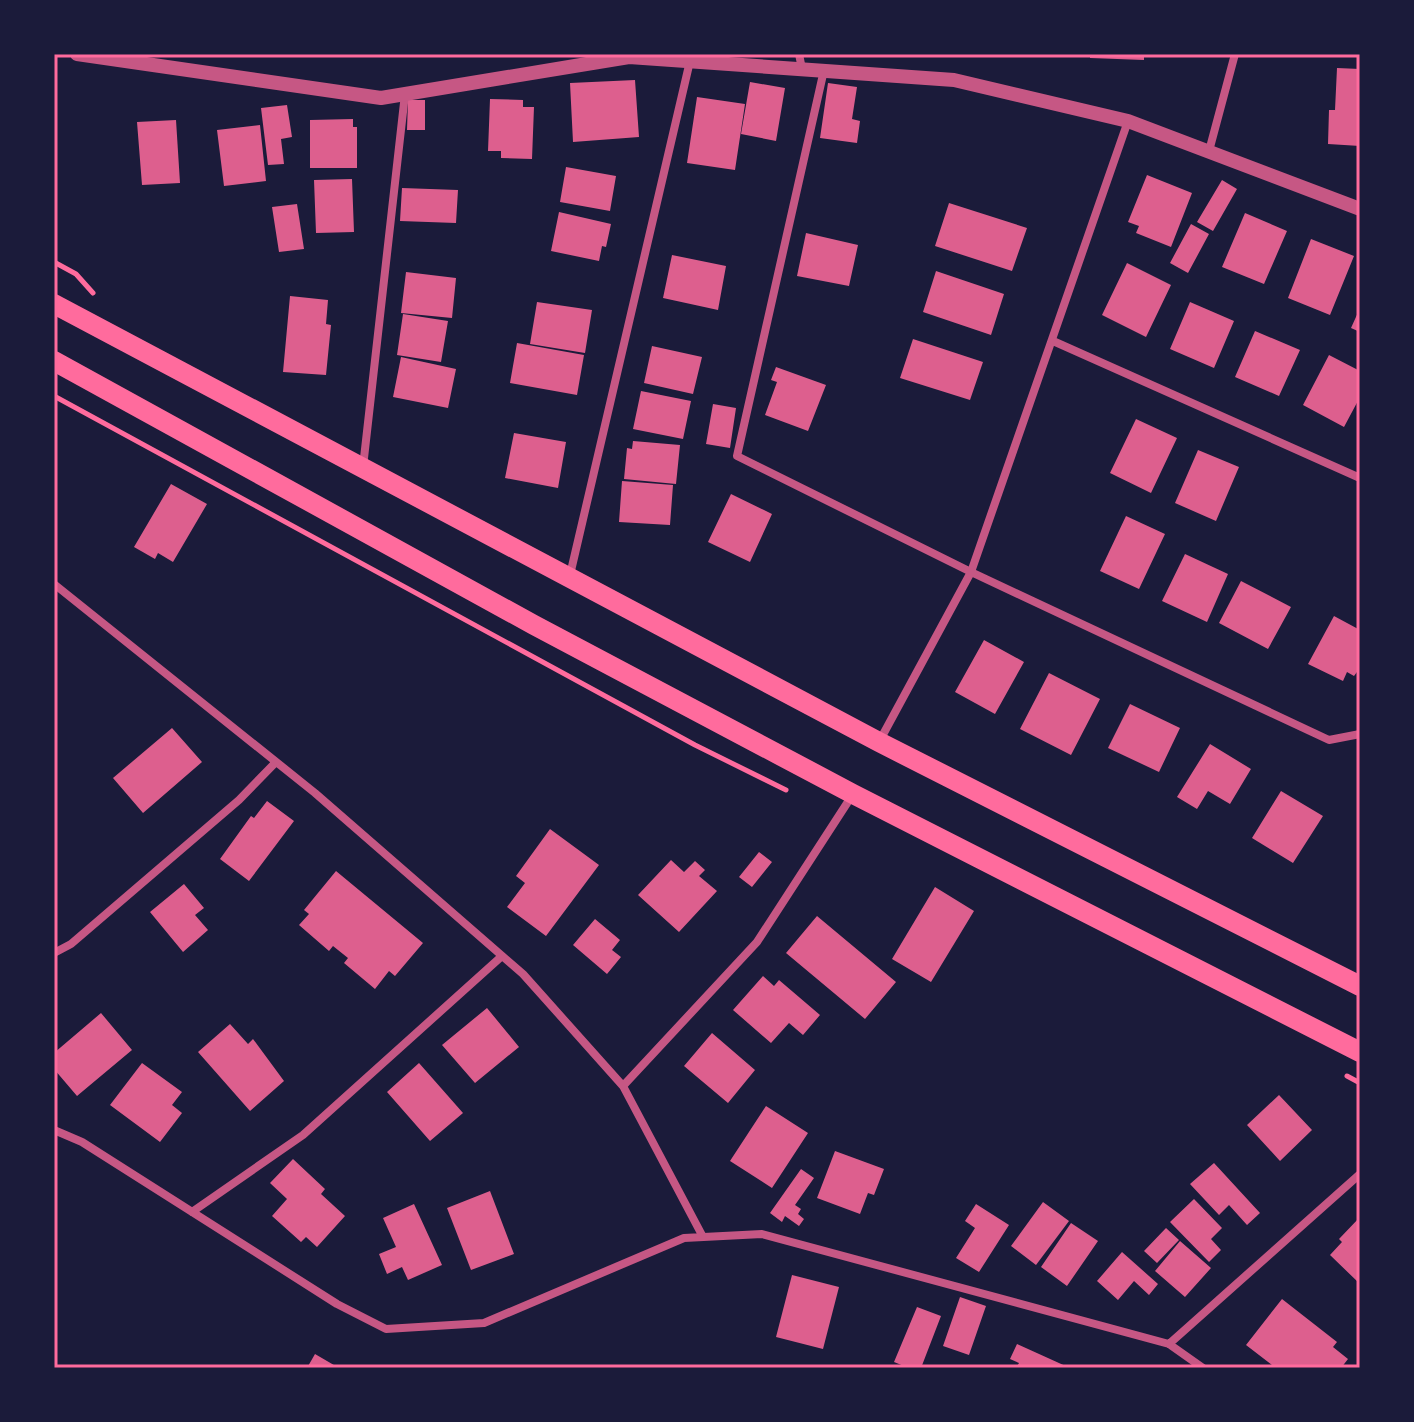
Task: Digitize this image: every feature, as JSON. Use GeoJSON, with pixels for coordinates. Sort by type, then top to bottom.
{"type":"FeatureCollection","features":[{"type":"Feature","properties":{"kind":"main road"},"geometry":{"type":"LineString","coordinates":[[54,304],[879,742],[1360,986]]}},
{"type":"Feature","properties":{"kind":"main road"},"geometry":{"type":"LineString","coordinates":[[54,361],[534,625],[853,794],[1360,1052]]}},
{"type":"Feature","properties":{"kind":"street"},"geometry":{"type":"LineString","coordinates":[[77,54],[381,98],[629,57],[800,62],[824,70],[954,80],[1128,121],[1360,209]]}},
{"type":"Feature","properties":{"kind":"street"},"geometry":{"type":"LineString","coordinates":[[1209,151],[1235,54]]}},
{"type":"Feature","properties":{"kind":"street"},"geometry":{"type":"LineString","coordinates":[[569,579],[690,61]]}},
{"type":"Feature","properties":{"kind":"street"},"geometry":{"type":"LineString","coordinates":[[824,70],[737,456],[971,572],[1329,740],[1360,734]]}},
{"type":"Feature","properties":{"kind":"street"},"geometry":{"type":"LineString","coordinates":[[363,469],[405,94]]}},
{"type":"Feature","properties":{"kind":"street"},"geometry":{"type":"LineString","coordinates":[[879,742],[971,572],[1128,121]]}},
{"type":"Feature","properties":{"kind":"street"},"geometry":{"type":"LineString","coordinates":[[1053,341],[1360,478]]}},
{"type":"Feature","properties":{"kind":"street"},"geometry":{"type":"LineString","coordinates":[[54,584],[276,762],[523,974],[623,1086],[703,1237]]}},
{"type":"Feature","properties":{"kind":"street"},"geometry":{"type":"LineString","coordinates":[[54,953],[71,944],[239,800],[276,762]]}},
{"type":"Feature","properties":{"kind":"street"},"geometry":{"type":"LineString","coordinates":[[623,1086],[757,942],[853,794]]}},
{"type":"Feature","properties":{"kind":"street"},"geometry":{"type":"LineString","coordinates":[[192,1212],[303,1135],[502,956]]}},
{"type":"Feature","properties":{"kind":"street"},"geometry":{"type":"LineString","coordinates":[[54,1130],[82,1142],[337,1304],[386,1329],[484,1323],[684,1238],[762,1234],[1169,1344],[1203,1368]]}},
{"type":"Feature","properties":{"kind":"street"},"geometry":{"type":"LineString","coordinates":[[1169,1344],[1360,1174]]}},
{"type":"Feature","properties":{"kind":"building"},"geometry":{"type":"Polygon","coordinates":[[[1090,54],[1144,54],[1144,60],[1090,58],[1090,54]]]}},
{"type":"Feature","properties":{"kind":"building"},"geometry":{"type":"Polygon","coordinates":[[[1337,68],[1360,69],[1360,146],[1328,144],[1329,110],[1335,110],[1337,68]]]}},
{"type":"Feature","properties":{"kind":"building"},"geometry":{"type":"Polygon","coordinates":[[[635,80],[639,137],[573,142],[570,83],[635,80]]]}},
{"type":"Feature","properties":{"kind":"building"},"geometry":{"type":"Polygon","coordinates":[[[750,82],[785,88],[776,141],[741,134],[750,82]]]}},
{"type":"Feature","properties":{"kind":"building"},"geometry":{"type":"Polygon","coordinates":[[[828,83],[857,87],[852,119],[860,121],[857,143],[820,138],[828,83]]]}},
{"type":"Feature","properties":{"kind":"building"},"geometry":{"type":"Polygon","coordinates":[[[697,97],[745,104],[735,170],[687,163],[697,97]]]}},
{"type":"Feature","properties":{"kind":"building"},"geometry":{"type":"Polygon","coordinates":[[[490,99],[523,100],[523,107],[534,107],[532,159],[501,158],[501,151],[488,151],[490,99]]]}},
{"type":"Feature","properties":{"kind":"building"},"geometry":{"type":"Polygon","coordinates":[[[408,100],[425,100],[425,130],[407,130],[408,100]]]}},
{"type":"Feature","properties":{"kind":"building"},"geometry":{"type":"Polygon","coordinates":[[[287,105],[292,137],[281,139],[284,164],[268,165],[261,108],[287,105]]]}},
{"type":"Feature","properties":{"kind":"building"},"geometry":{"type":"Polygon","coordinates":[[[353,119],[353,127],[357,127],[357,168],[310,168],[310,120],[353,119]]]}},
{"type":"Feature","properties":{"kind":"building"},"geometry":{"type":"Polygon","coordinates":[[[176,120],[180,183],[142,185],[137,122],[176,120]]]}},
{"type":"Feature","properties":{"kind":"building"},"geometry":{"type":"Polygon","coordinates":[[[260,125],[266,181],[224,186],[217,130],[260,125]]]}},
{"type":"Feature","properties":{"kind":"building"},"geometry":{"type":"Polygon","coordinates":[[[566,167],[616,176],[610,211],[560,202],[566,167]]]}},
{"type":"Feature","properties":{"kind":"building"},"geometry":{"type":"Polygon","coordinates":[[[1147,175],[1192,193],[1171,247],[1136,233],[1139,226],[1128,222],[1147,175]]]}},
{"type":"Feature","properties":{"kind":"building"},"geometry":{"type":"Polygon","coordinates":[[[352,179],[354,232],[316,233],[314,180],[352,179]]]}},
{"type":"Feature","properties":{"kind":"building"},"geometry":{"type":"Polygon","coordinates":[[[1222,180],[1237,189],[1213,231],[1197,222],[1222,180]]]}},
{"type":"Feature","properties":{"kind":"building"},"geometry":{"type":"Polygon","coordinates":[[[402,188],[458,190],[456,223],[400,221],[402,188]]]}},
{"type":"Feature","properties":{"kind":"building"},"geometry":{"type":"Polygon","coordinates":[[[949,203],[1027,228],[1012,271],[935,246],[949,203]]]}},
{"type":"Feature","properties":{"kind":"building"},"geometry":{"type":"Polygon","coordinates":[[[297,204],[304,249],[279,252],[272,207],[297,204]]]}},
{"type":"Feature","properties":{"kind":"building"},"geometry":{"type":"Polygon","coordinates":[[[559,212],[611,224],[599,261],[551,251],[559,212]]]}},
{"type":"Feature","properties":{"kind":"building"},"geometry":{"type":"Polygon","coordinates":[[[1245,213],[1287,231],[1264,284],[1222,267],[1245,213]]]}},
{"type":"Feature","properties":{"kind":"building"},"geometry":{"type":"Polygon","coordinates":[[[1191,224],[1209,234],[1188,273],[1170,263],[1191,224]]]}},
{"type":"Feature","properties":{"kind":"building"},"geometry":{"type":"Polygon","coordinates":[[[806,233],[858,245],[849,286],[797,276],[806,233]]]}},
{"type":"Feature","properties":{"kind":"building"},"geometry":{"type":"Polygon","coordinates":[[[1311,239],[1354,256],[1330,315],[1288,298],[1311,239]]]}},
{"type":"Feature","properties":{"kind":"building"},"geometry":{"type":"Polygon","coordinates":[[[672,255],[726,266],[718,310],[663,298],[672,255]]]}},
{"type":"Feature","properties":{"kind":"building"},"geometry":{"type":"Polygon","coordinates":[[[1127,263],[1171,285],[1146,337],[1102,315],[1127,263]]]}},
{"type":"Feature","properties":{"kind":"building"},"geometry":{"type":"Polygon","coordinates":[[[936,271],[1004,294],[991,335],[923,312],[936,271]]]}},
{"type":"Feature","properties":{"kind":"building"},"geometry":{"type":"Polygon","coordinates":[[[406,272],[456,278],[452,318],[401,313],[406,272]]]}},
{"type":"Feature","properties":{"kind":"building"},"geometry":{"type":"Polygon","coordinates":[[[290,296],[328,300],[326,324],[331,325],[326,375],[283,372],[290,296]]]}},
{"type":"Feature","properties":{"kind":"building"},"geometry":{"type":"Polygon","coordinates":[[[537,302],[592,310],[585,353],[530,344],[537,302]]]}},
{"type":"Feature","properties":{"kind":"building"},"geometry":{"type":"Polygon","coordinates":[[[1190,302],[1234,321],[1214,368],[1170,349],[1190,302]]]}},
{"type":"Feature","properties":{"kind":"building"},"geometry":{"type":"Polygon","coordinates":[[[1360,308],[1360,332],[1351,328],[1360,308]]]}},
{"type":"Feature","properties":{"kind":"building"},"geometry":{"type":"Polygon","coordinates":[[[403,314],[448,321],[441,362],[397,355],[403,314]]]}},
{"type":"Feature","properties":{"kind":"building"},"geometry":{"type":"Polygon","coordinates":[[[1255,331],[1300,350],[1279,396],[1235,377],[1255,331]]]}},
{"type":"Feature","properties":{"kind":"building"},"geometry":{"type":"Polygon","coordinates":[[[913,339],[983,362],[970,400],[900,378],[913,339]]]}},
{"type":"Feature","properties":{"kind":"building"},"geometry":{"type":"Polygon","coordinates":[[[517,343],[584,355],[577,395],[510,383],[517,343]]]}},
{"type":"Feature","properties":{"kind":"building"},"geometry":{"type":"Polygon","coordinates":[[[652,346],[702,357],[693,394],[644,383],[652,346]]]}},
{"type":"Feature","properties":{"kind":"building"},"geometry":{"type":"Polygon","coordinates":[[[1329,355],[1360,371],[1360,397],[1344,427],[1303,405],[1329,355]]]}},
{"type":"Feature","properties":{"kind":"building"},"geometry":{"type":"Polygon","coordinates":[[[401,357],[456,369],[448,408],[393,397],[401,357]]]}},
{"type":"Feature","properties":{"kind":"building"},"geometry":{"type":"Polygon","coordinates":[[[776,367],[826,385],[808,431],[765,415],[777,382],[771,380],[776,367]]]}},
{"type":"Feature","properties":{"kind":"building"},"geometry":{"type":"Polygon","coordinates":[[[641,391],[691,401],[683,439],[633,429],[641,391]]]}},
{"type":"Feature","properties":{"kind":"building"},"geometry":{"type":"Polygon","coordinates":[[[713,404],[736,408],[730,448],[706,444],[713,404]]]}},
{"type":"Feature","properties":{"kind":"building"},"geometry":{"type":"Polygon","coordinates":[[[1136,419],[1177,438],[1151,493],[1110,473],[1136,419]]]}},
{"type":"Feature","properties":{"kind":"building"},"geometry":{"type":"Polygon","coordinates":[[[514,433],[566,442],[558,488],[505,478],[514,433]]]}},
{"type":"Feature","properties":{"kind":"building"},"geometry":{"type":"Polygon","coordinates":[[[633,441],[680,445],[676,484],[624,479],[627,448],[632,449],[633,441]]]}},
{"type":"Feature","properties":{"kind":"building"},"geometry":{"type":"Polygon","coordinates":[[[1198,450],[1239,467],[1216,521],[1175,503],[1198,450]]]}},
{"type":"Feature","properties":{"kind":"building"},"geometry":{"type":"Polygon","coordinates":[[[622,481],[673,485],[670,525],[619,522],[622,481]]]}},
{"type":"Feature","properties":{"kind":"building"},"geometry":{"type":"Polygon","coordinates":[[[171,484],[207,504],[173,562],[158,553],[155,559],[134,547],[171,484]]]}},
{"type":"Feature","properties":{"kind":"building"},"geometry":{"type":"Polygon","coordinates":[[[731,494],[772,514],[750,562],[708,542],[731,494]]]}},
{"type":"Feature","properties":{"kind":"building"},"geometry":{"type":"Polygon","coordinates":[[[1126,516],[1165,534],[1139,589],[1100,571],[1126,516]]]}},
{"type":"Feature","properties":{"kind":"building"},"geometry":{"type":"Polygon","coordinates":[[[1185,554],[1228,574],[1207,622],[1162,601],[1185,554]]]}},
{"type":"Feature","properties":{"kind":"building"},"geometry":{"type":"Polygon","coordinates":[[[1241,581],[1291,607],[1268,649],[1219,623],[1241,581]]]}},
{"type":"Feature","properties":{"kind":"building"},"geometry":{"type":"Polygon","coordinates":[[[1334,616],[1360,630],[1360,668],[1354,676],[1347,672],[1343,681],[1308,664],[1334,616]]]}},
{"type":"Feature","properties":{"kind":"building"},"geometry":{"type":"Polygon","coordinates":[[[984,640],[1024,662],[995,714],[955,692],[984,640]]]}},
{"type":"Feature","properties":{"kind":"building"},"geometry":{"type":"Polygon","coordinates":[[[1049,673],[1100,699],[1071,755],[1020,729],[1049,673]]]}},
{"type":"Feature","properties":{"kind":"building"},"geometry":{"type":"Polygon","coordinates":[[[1130,704],[1180,728],[1159,772],[1108,748],[1130,704]]]}},
{"type":"Feature","properties":{"kind":"building"},"geometry":{"type":"Polygon","coordinates":[[[172,728],[202,762],[143,813],[113,778],[172,728]]]}},
{"type":"Feature","properties":{"kind":"building"},"geometry":{"type":"Polygon","coordinates":[[[1210,744],[1251,769],[1230,804],[1208,791],[1197,809],[1177,797],[1210,744]]]}},
{"type":"Feature","properties":{"kind":"building"},"geometry":{"type":"Polygon","coordinates":[[[1281,791],[1323,816],[1293,863],[1252,838],[1281,791]]]}},
{"type":"Feature","properties":{"kind":"building"},"geometry":{"type":"Polygon","coordinates":[[[267,801],[294,821],[249,881],[220,859],[251,816],[254,818],[267,801]]]}},
{"type":"Feature","properties":{"kind":"building"},"geometry":{"type":"Polygon","coordinates":[[[550,829],[599,865],[546,936],[507,907],[525,883],[516,876],[550,829]]]}},
{"type":"Feature","properties":{"kind":"building"},"geometry":{"type":"Polygon","coordinates":[[[759,852],[772,862],[752,887],[739,877],[759,852]]]}},
{"type":"Feature","properties":{"kind":"building"},"geometry":{"type":"Polygon","coordinates":[[[671,860],[684,872],[695,861],[705,870],[699,876],[717,891],[679,932],[638,895],[671,860]]]}},
{"type":"Feature","properties":{"kind":"building"},"geometry":{"type":"Polygon","coordinates":[[[336,871],[423,943],[395,976],[389,971],[375,989],[344,963],[348,958],[333,946],[329,951],[299,925],[309,914],[304,910],[336,871]]]}},
{"type":"Feature","properties":{"kind":"building"},"geometry":{"type":"Polygon","coordinates":[[[184,884],[204,908],[195,915],[208,930],[183,952],[150,912],[184,884]]]}},
{"type":"Feature","properties":{"kind":"building"},"geometry":{"type":"Polygon","coordinates":[[[935,887],[974,911],[931,982],[892,959],[935,887]]]}},
{"type":"Feature","properties":{"kind":"building"},"geometry":{"type":"Polygon","coordinates":[[[817,916],[896,982],[865,1019],[786,953],[817,916]]]}},
{"type":"Feature","properties":{"kind":"building"},"geometry":{"type":"Polygon","coordinates":[[[595,919],[620,940],[612,950],[621,957],[607,974],[573,945],[595,919]]]}},
{"type":"Feature","properties":{"kind":"building"},"geometry":{"type":"Polygon","coordinates":[[[763,976],[774,986],[779,980],[820,1015],[803,1035],[789,1023],[771,1043],[733,1010],[763,976]]]}},
{"type":"Feature","properties":{"kind":"building"},"geometry":{"type":"Polygon","coordinates":[[[487,1008],[519,1047],[475,1083],[442,1045],[487,1008]]]}},
{"type":"Feature","properties":{"kind":"building"},"geometry":{"type":"Polygon","coordinates":[[[101,1013],[132,1050],[77,1096],[54,1069],[54,1053],[101,1013]]]}},
{"type":"Feature","properties":{"kind":"building"},"geometry":{"type":"Polygon","coordinates":[[[230,1024],[248,1044],[253,1039],[284,1081],[250,1111],[198,1052],[230,1024]]]}},
{"type":"Feature","properties":{"kind":"building"},"geometry":{"type":"Polygon","coordinates":[[[712,1033],[755,1070],[728,1103],[684,1066],[712,1033]]]}},
{"type":"Feature","properties":{"kind":"building"},"geometry":{"type":"Polygon","coordinates":[[[142,1063],[182,1092],[172,1105],[182,1113],[160,1142],[110,1105],[142,1063]]]}},
{"type":"Feature","properties":{"kind":"building"},"geometry":{"type":"Polygon","coordinates":[[[419,1063],[463,1113],[430,1141],[387,1092],[419,1063]]]}},
{"type":"Feature","properties":{"kind":"building"},"geometry":{"type":"Polygon","coordinates":[[[1279,1095],[1312,1130],[1280,1161],[1247,1125],[1279,1095]]]}},
{"type":"Feature","properties":{"kind":"building"},"geometry":{"type":"Polygon","coordinates":[[[766,1106],[808,1133],[772,1188],[730,1161],[766,1106]]]}},
{"type":"Feature","properties":{"kind":"building"},"geometry":{"type":"Polygon","coordinates":[[[835,1151],[884,1169],[874,1195],[868,1193],[860,1214],[817,1198],[835,1151]]]}},
{"type":"Feature","properties":{"kind":"building"},"geometry":{"type":"Polygon","coordinates":[[[293,1159],[325,1189],[321,1194],[345,1216],[317,1247],[306,1237],[301,1242],[272,1216],[287,1199],[270,1183],[293,1159]]]}},
{"type":"Feature","properties":{"kind":"building"},"geometry":{"type":"Polygon","coordinates":[[[1214,1163],[1260,1213],[1247,1225],[1229,1205],[1219,1215],[1190,1184],[1214,1163]]]}},
{"type":"Feature","properties":{"kind":"building"},"geometry":{"type":"Polygon","coordinates":[[[801,1169],[814,1178],[795,1205],[801,1209],[798,1214],[804,1219],[799,1226],[785,1216],[782,1222],[770,1213],[801,1169]]]}},
{"type":"Feature","properties":{"kind":"building"},"geometry":{"type":"Polygon","coordinates":[[[490,1191],[514,1254],[471,1270],[447,1208],[490,1191]]]}},
{"type":"Feature","properties":{"kind":"building"},"geometry":{"type":"Polygon","coordinates":[[[1194,1199],[1222,1228],[1211,1239],[1221,1250],[1209,1262],[1170,1222],[1194,1199]]]}},
{"type":"Feature","properties":{"kind":"building"},"geometry":{"type":"Polygon","coordinates":[[[1043,1202],[1069,1221],[1036,1265],[1011,1246],[1043,1202]]]}},
{"type":"Feature","properties":{"kind":"building"},"geometry":{"type":"Polygon","coordinates":[[[414,1204],[442,1265],[408,1280],[402,1267],[387,1274],[379,1254],[396,1247],[383,1218],[414,1204]]]}},
{"type":"Feature","properties":{"kind":"building"},"geometry":{"type":"Polygon","coordinates":[[[976,1204],[1009,1225],[979,1272],[956,1258],[975,1228],[965,1221],[976,1204]]]}},
{"type":"Feature","properties":{"kind":"building"},"geometry":{"type":"Polygon","coordinates":[[[1360,1217],[1360,1284],[1330,1255],[1342,1242],[1339,1239],[1360,1217]]]}},
{"type":"Feature","properties":{"kind":"building"},"geometry":{"type":"Polygon","coordinates":[[[1071,1223],[1098,1241],[1067,1286],[1041,1267],[1071,1223]]]}},
{"type":"Feature","properties":{"kind":"building"},"geometry":{"type":"Polygon","coordinates":[[[1166,1228],[1179,1240],[1157,1263],[1144,1251],[1166,1228]]]}},
{"type":"Feature","properties":{"kind":"building"},"geometry":{"type":"Polygon","coordinates":[[[1180,1241],[1211,1268],[1185,1297],[1155,1271],[1180,1241]]]}},
{"type":"Feature","properties":{"kind":"building"},"geometry":{"type":"Polygon","coordinates":[[[1122,1252],[1158,1284],[1149,1295],[1134,1281],[1118,1300],[1097,1281],[1122,1252]]]}},
{"type":"Feature","properties":{"kind":"building"},"geometry":{"type":"Polygon","coordinates":[[[792,1275],[839,1287],[823,1349],[776,1337],[792,1275]]]}},
{"type":"Feature","properties":{"kind":"building"},"geometry":{"type":"Polygon","coordinates":[[[960,1297],[986,1306],[969,1355],[943,1346],[960,1297]]]}},
{"type":"Feature","properties":{"kind":"building"},"geometry":{"type":"Polygon","coordinates":[[[1282,1299],[1337,1342],[1333,1347],[1348,1359],[1341,1368],[1276,1368],[1246,1345],[1282,1299]]]}},
{"type":"Feature","properties":{"kind":"building"},"geometry":{"type":"Polygon","coordinates":[[[917,1307],[941,1316],[921,1368],[909,1368],[894,1362],[917,1307]]]}},
{"type":"Feature","properties":{"kind":"building"},"geometry":{"type":"Polygon","coordinates":[[[1017,1344],[1070,1368],[1016,1368],[1019,1363],[1010,1359],[1017,1344]]]}},
{"type":"Feature","properties":{"kind":"building"},"geometry":{"type":"Polygon","coordinates":[[[315,1354],[339,1368],[307,1368],[315,1354]]]}}]}
